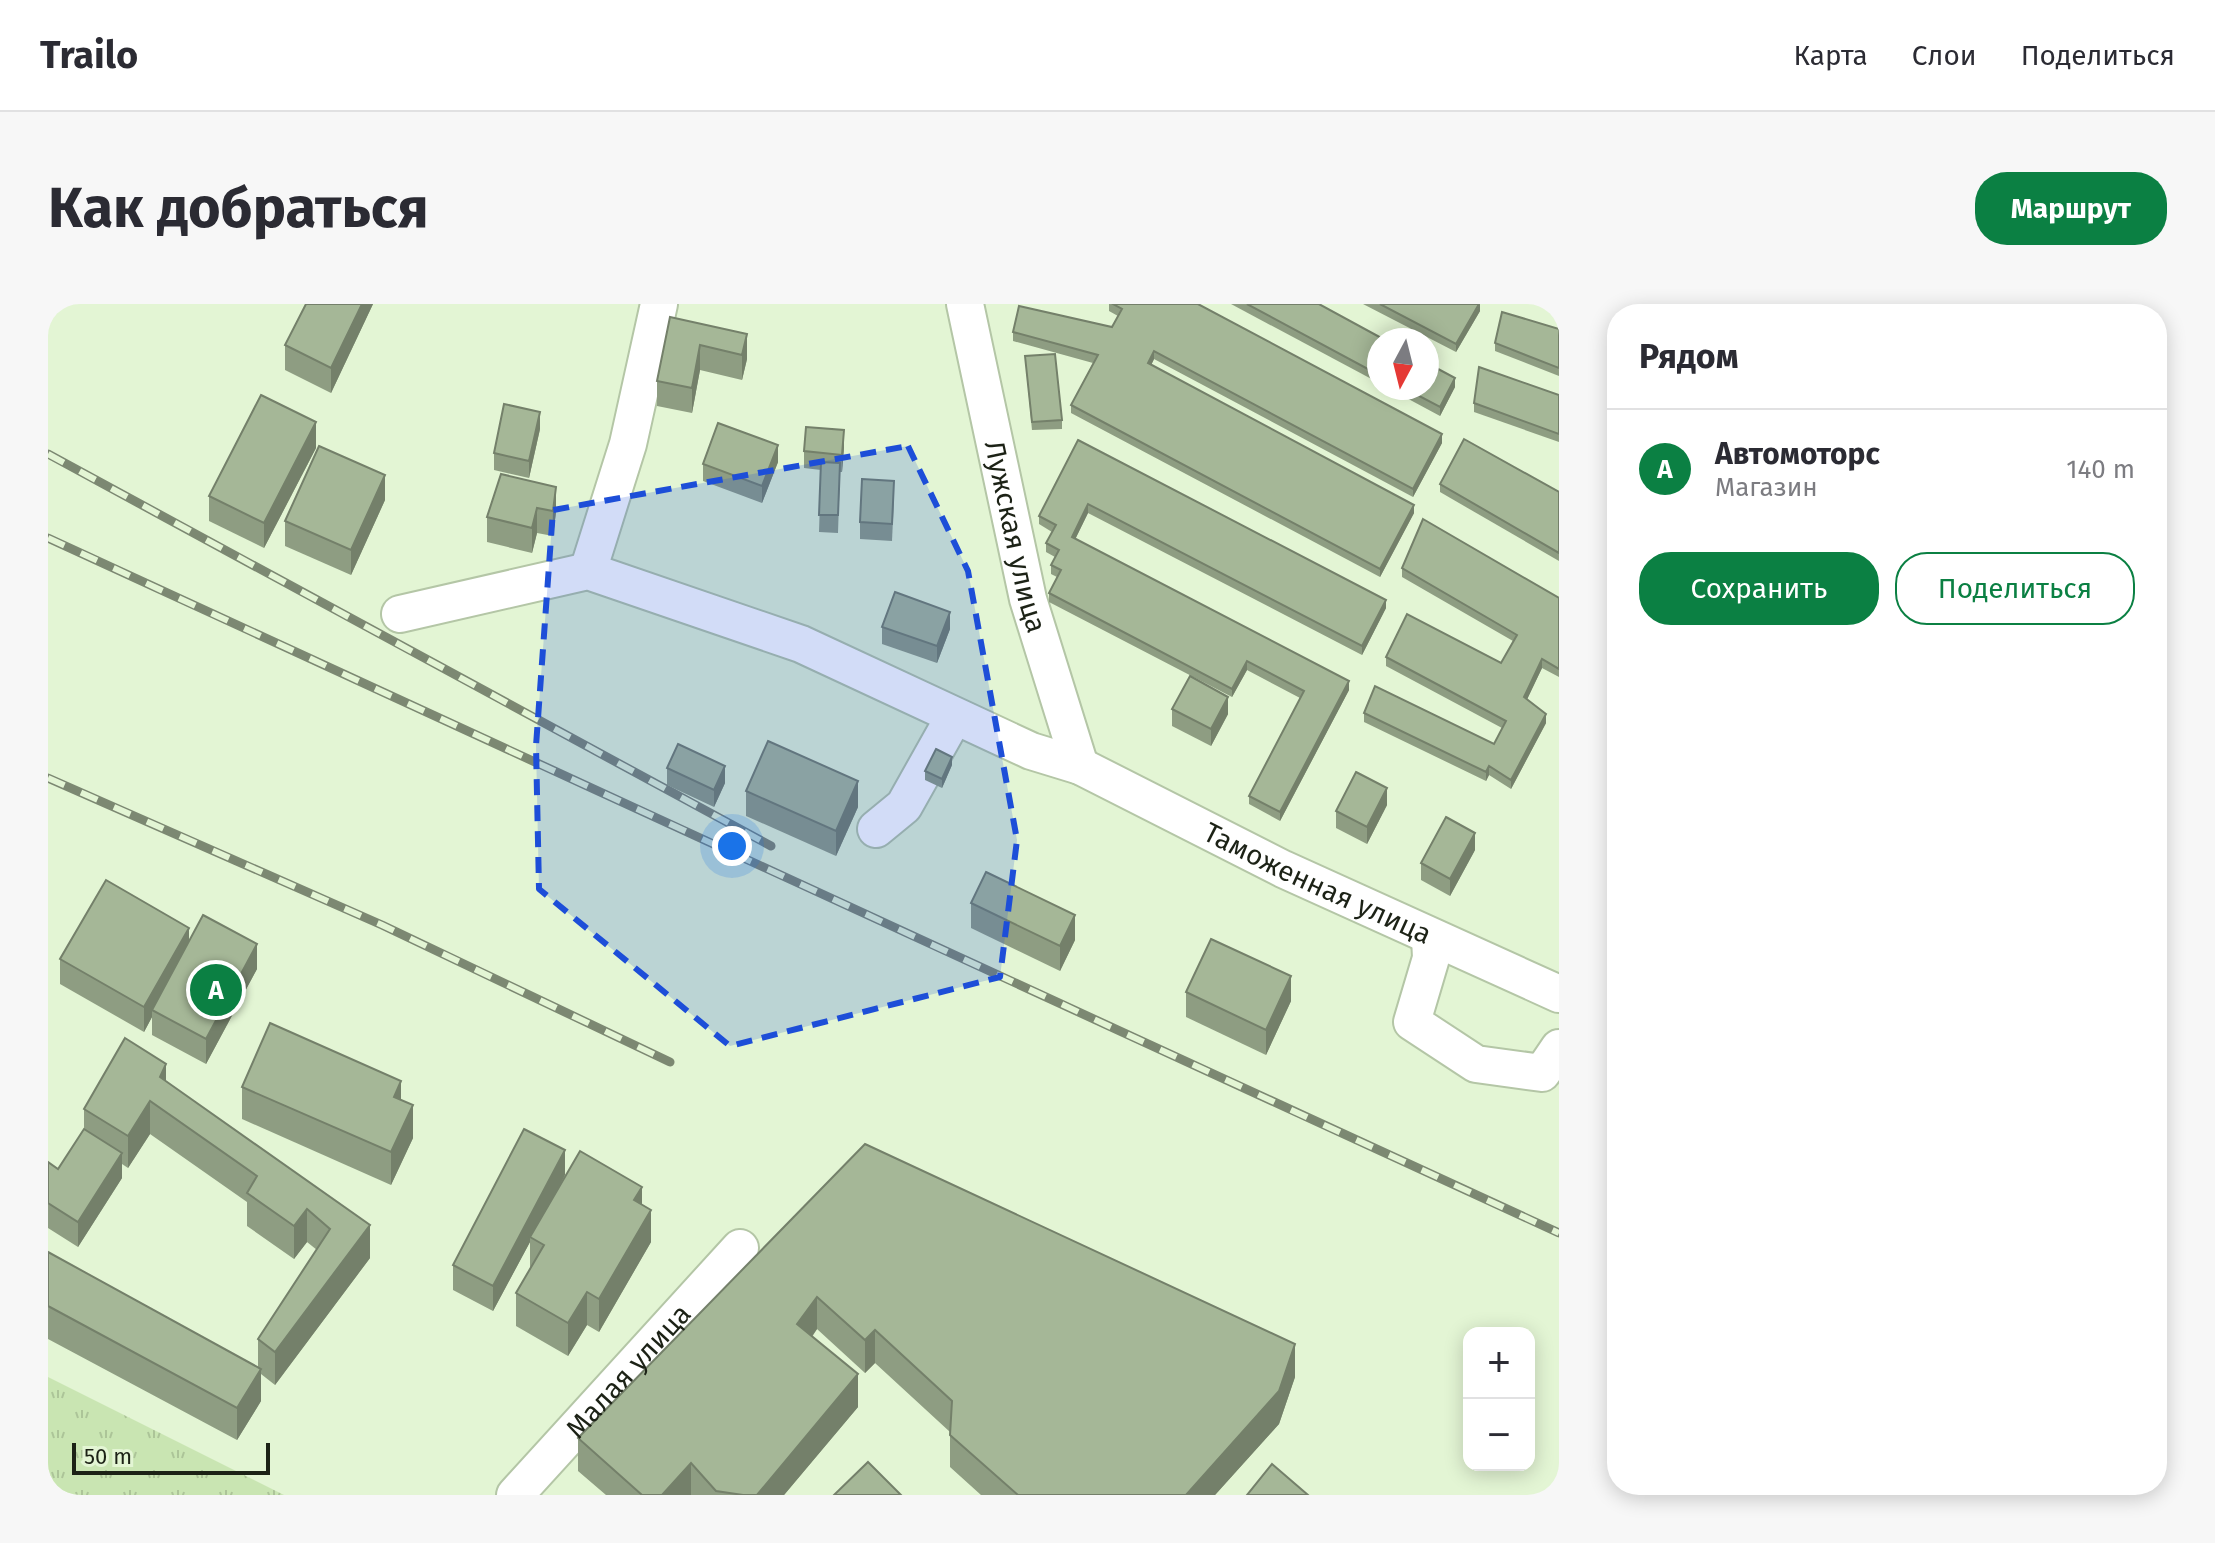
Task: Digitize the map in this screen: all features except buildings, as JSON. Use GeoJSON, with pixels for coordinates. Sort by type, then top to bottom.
{"type":"FeatureCollection","features":[{"type":"Feature","properties":{"kind":"street"},"geometry":{"type":"LineString","coordinates":[[400,614],[588,571],[628,444],[659,304]]}},
{"type":"Feature","properties":{"kind":"street","name":"Лужская улица"},"geometry":{"type":"LineString","coordinates":[[965,304],[1028,599],[1080,766]]}},
{"type":"Feature","properties":{"kind":"street","name":"Таможенная улица"},"geometry":{"type":"LineString","coordinates":[[588,571],[801,644],[1031,751],[1080,766],[1283,869],[1559,994]]}},
{"type":"Feature","properties":{"kind":"street"},"geometry":{"type":"LineString","coordinates":[[876,829],[904,806],[954,717]]}},
{"type":"Feature","properties":{"kind":"street"},"geometry":{"type":"LineString","coordinates":[[1430,937],[1431,958],[1412,1022],[1476,1064],[1542,1073],[1559,1048]]}},
{"type":"Feature","properties":{"kind":"street","name":"Малая улица"},"geometry":{"type":"LineString","coordinates":[[515,1495],[740,1248]]}},
{"type":"Feature","properties":{"kind":"highlighted area"},"geometry":{"type":"Polygon","coordinates":[[[908,446],[968,571],[1017,840],[1000,977],[730,1046],[539,889],[536,746],[553,510],[908,446]]]}},
{"type":"Feature","properties":{"kind":"green space"},"geometry":{"type":"Polygon","coordinates":[[[48,1377],[284,1495],[48,1495],[48,1377]]]}},
{"type":"Feature","properties":{"kind":"railway"},"geometry":{"type":"LineString","coordinates":[[48,454],[771,846]]}},
{"type":"Feature","properties":{"kind":"railway"},"geometry":{"type":"LineString","coordinates":[[48,538],[1559,1233]]}},
{"type":"Feature","properties":{"kind":"railway"},"geometry":{"type":"LineString","coordinates":[[48,778],[382,925],[670,1062]]}},
{"type":"Feature","properties":{"kind":"place","name":"Автомоторс"},"geometry":{"type":"Point","coordinates":[216,990]}}]}
